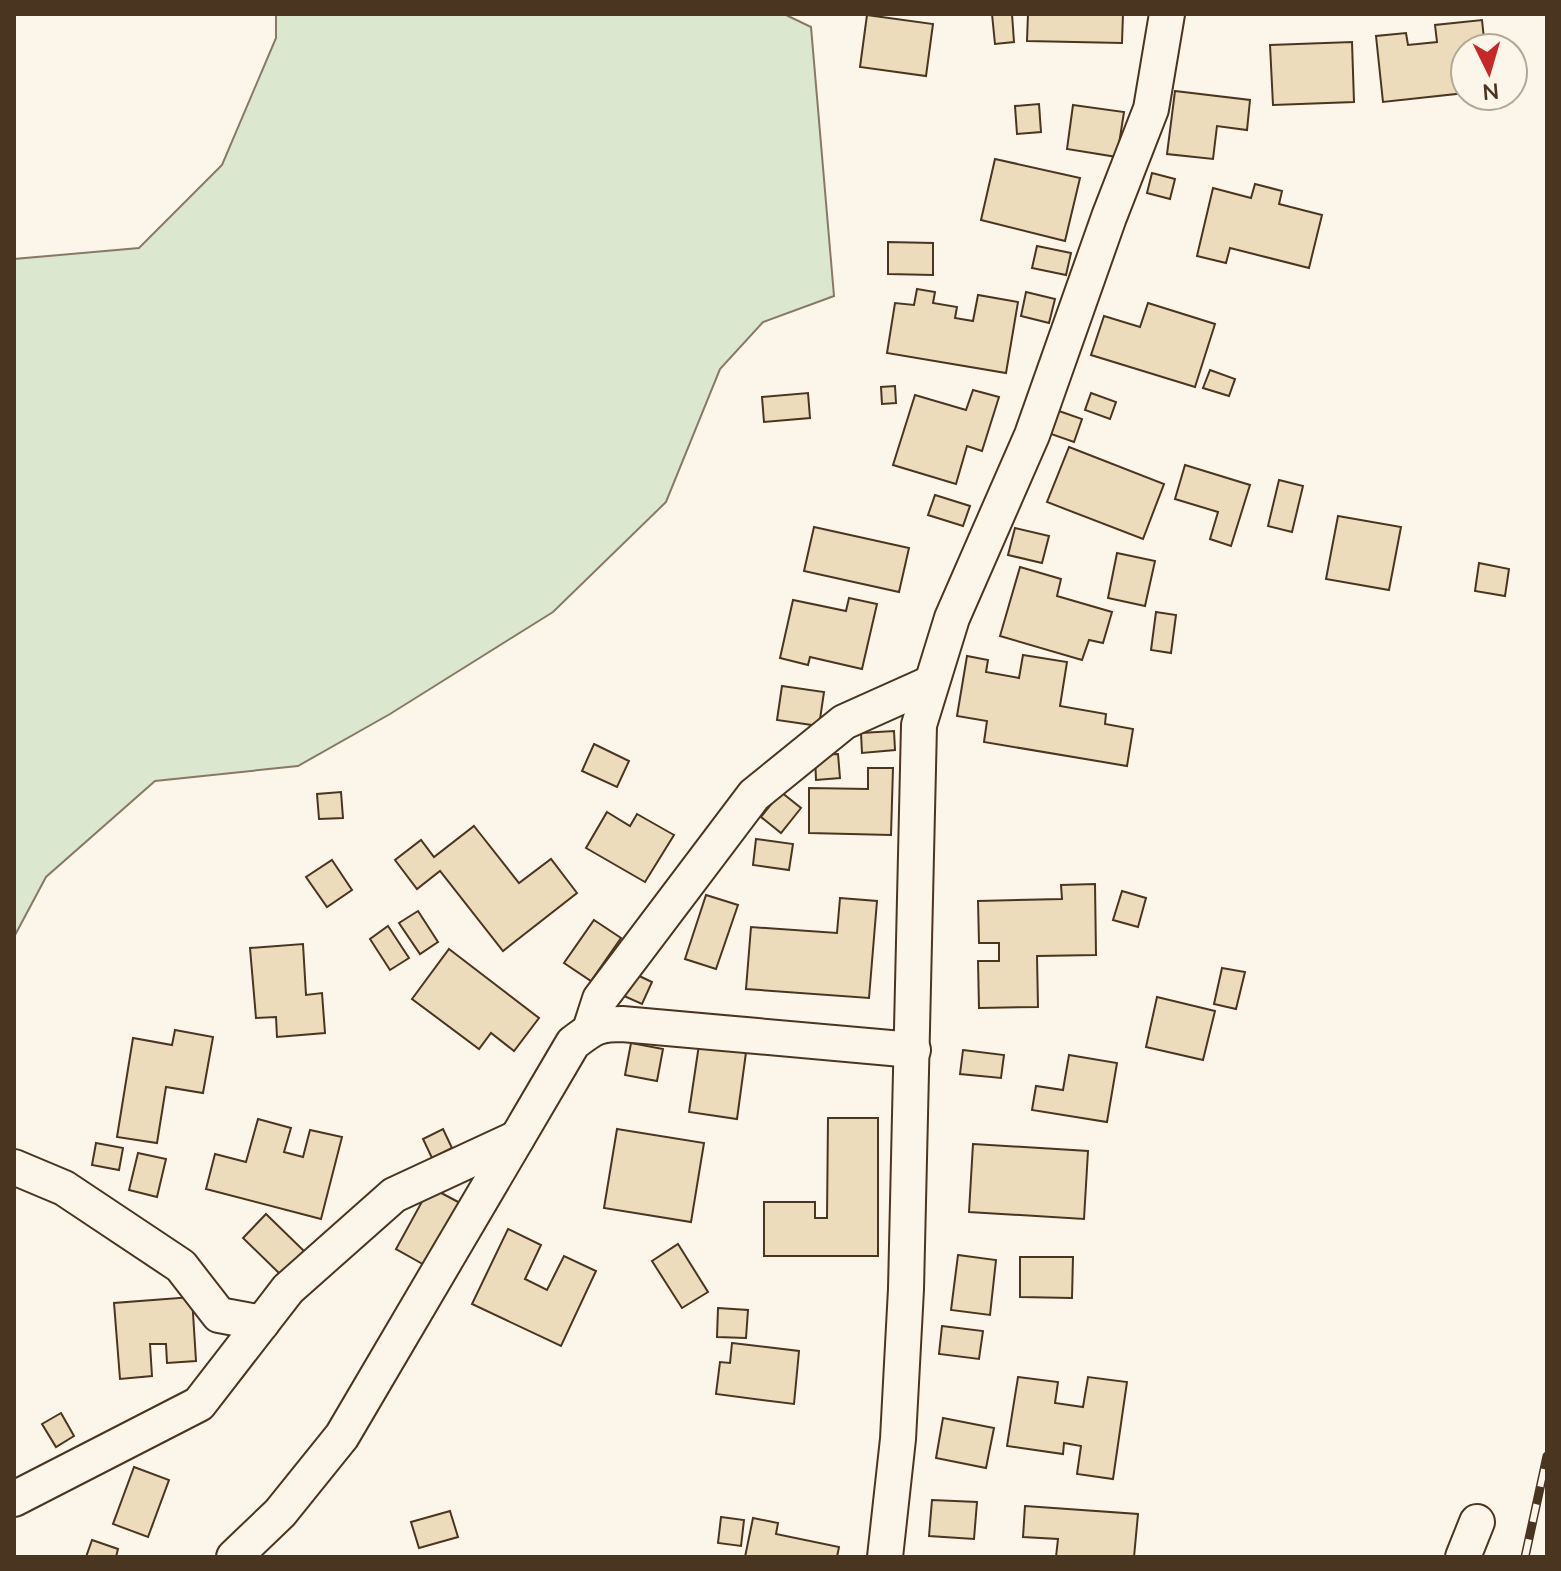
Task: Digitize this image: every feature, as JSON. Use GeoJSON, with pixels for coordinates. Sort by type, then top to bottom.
{"type":"FeatureCollection","features":[{"type":"Feature","properties":{"kind":"street"},"geometry":{"type":"LineString","coordinates":[[885,1557],[898,1439],[913,1050],[919,725],[952,618],[1032,435],[1109,217],[1151,109],[1167,14]]}},
{"type":"Feature","properties":{"kind":"street"},"geometry":{"type":"LineString","coordinates":[[590,1030],[600,999],[754,795],[844,722],[931,683]]}},
{"type":"Feature","properties":{"kind":"street"},"geometry":{"type":"LineString","coordinates":[[234,1557],[280,1513],[342,1436],[573,1043],[598,1024],[913,1050]]}},
{"type":"Feature","properties":{"kind":"street"},"geometry":{"type":"LineString","coordinates":[[14,1499],[199,1404],[288,1289],[394,1195],[517,1138]]}},
{"type":"Feature","properties":{"kind":"street"},"geometry":{"type":"LineString","coordinates":[[14,1167],[64,1188],[181,1266],[219,1315],[262,1323]]}},
{"type":"Feature","properties":{"kind":"street"},"geometry":{"type":"LineString","coordinates":[[1463,1557],[1477,1522]]}},
{"type":"Feature","properties":{"kind":"green space"},"geometry":{"type":"Polygon","coordinates":[[[276,14],[784,14],[811,27],[834,296],[763,322],[720,369],[666,502],[553,612],[390,714],[298,766],[155,781],[46,877],[14,937],[14,259],[139,248],[222,165],[276,38],[276,14]]]}},
{"type":"Feature","properties":{"kind":"building"},"geometry":{"type":"Polygon","coordinates":[[[992,14],[1012,14],[1014,42],[995,44],[992,14]]]}},
{"type":"Feature","properties":{"kind":"building"},"geometry":{"type":"Polygon","coordinates":[[[1028,14],[1123,14],[1122,43],[1027,41],[1028,14]]]}},
{"type":"Feature","properties":{"kind":"building"},"geometry":{"type":"Polygon","coordinates":[[[867,15],[933,24],[926,76],[860,67],[867,15]]]}},
{"type":"Feature","properties":{"kind":"building"},"geometry":{"type":"Polygon","coordinates":[[[1482,20],[1483,32],[1449,32],[1449,95],[1383,102],[1376,36],[1406,33],[1408,45],[1437,42],[1435,25],[1482,20]]]}},
{"type":"Feature","properties":{"kind":"building"},"geometry":{"type":"Polygon","coordinates":[[[1352,42],[1354,102],[1273,105],[1270,45],[1352,42]]]}},
{"type":"Feature","properties":{"kind":"building"},"geometry":{"type":"Polygon","coordinates":[[[1175,91],[1250,100],[1247,130],[1217,126],[1213,159],[1167,154],[1175,91]]]}},
{"type":"Feature","properties":{"kind":"building"},"geometry":{"type":"Polygon","coordinates":[[[1039,104],[1041,132],[1017,134],[1015,106],[1039,104]]]}},
{"type":"Feature","properties":{"kind":"building"},"geometry":{"type":"Polygon","coordinates":[[[1073,105],[1124,112],[1117,157],[1067,149],[1073,105]]]}},
{"type":"Feature","properties":{"kind":"building"},"geometry":{"type":"Polygon","coordinates":[[[995,159],[1080,178],[1065,241],[981,220],[995,159]]]}},
{"type":"Feature","properties":{"kind":"building"},"geometry":{"type":"Polygon","coordinates":[[[1152,173],[1175,179],[1170,199],[1147,193],[1152,173]]]}},
{"type":"Feature","properties":{"kind":"building"},"geometry":{"type":"Polygon","coordinates":[[[1255,184],[1282,191],[1279,204],[1322,215],[1309,268],[1230,248],[1226,263],[1197,256],[1213,188],[1251,198],[1255,184]]]}},
{"type":"Feature","properties":{"kind":"building"},"geometry":{"type":"Polygon","coordinates":[[[888,242],[933,243],[933,275],[888,274],[888,242]]]}},
{"type":"Feature","properties":{"kind":"building"},"geometry":{"type":"Polygon","coordinates":[[[1037,246],[1071,253],[1066,275],[1032,268],[1037,246]]]}},
{"type":"Feature","properties":{"kind":"building"},"geometry":{"type":"Polygon","coordinates":[[[917,289],[935,292],[933,303],[957,307],[955,318],[973,321],[978,295],[1018,302],[1006,373],[887,353],[895,303],[914,305],[917,289]]]}},
{"type":"Feature","properties":{"kind":"building"},"geometry":{"type":"Polygon","coordinates":[[[1026,292],[1055,299],[1049,323],[1021,316],[1026,292]]]}},
{"type":"Feature","properties":{"kind":"building"},"geometry":{"type":"Polygon","coordinates":[[[1148,303],[1215,324],[1195,387],[1091,355],[1104,316],[1140,327],[1148,303]]]}},
{"type":"Feature","properties":{"kind":"building"},"geometry":{"type":"Polygon","coordinates":[[[1210,370],[1235,379],[1229,396],[1203,388],[1210,370]]]}},
{"type":"Feature","properties":{"kind":"building"},"geometry":{"type":"Polygon","coordinates":[[[895,386],[896,403],[882,404],[881,387],[895,386]]]}},
{"type":"Feature","properties":{"kind":"building"},"geometry":{"type":"Polygon","coordinates":[[[973,390],[999,397],[982,451],[967,446],[956,484],[893,465],[915,395],[966,410],[973,390]]]}},
{"type":"Feature","properties":{"kind":"building"},"geometry":{"type":"Polygon","coordinates":[[[808,393],[810,418],[764,422],[762,397],[808,393]]]}},
{"type":"Feature","properties":{"kind":"building"},"geometry":{"type":"Polygon","coordinates":[[[1091,393],[1116,402],[1110,419],[1085,410],[1091,393]]]}},
{"type":"Feature","properties":{"kind":"building"},"geometry":{"type":"Polygon","coordinates":[[[1059,411],[1082,419],[1074,442],[1051,434],[1059,411]]]}},
{"type":"Feature","properties":{"kind":"building"},"geometry":{"type":"Polygon","coordinates":[[[1069,447],[1164,484],[1143,539],[1047,502],[1069,447]]]}},
{"type":"Feature","properties":{"kind":"building"},"geometry":{"type":"Polygon","coordinates":[[[1185,465],[1250,485],[1231,546],[1210,539],[1218,512],[1175,499],[1185,465]]]}},
{"type":"Feature","properties":{"kind":"building"},"geometry":{"type":"Polygon","coordinates":[[[1279,480],[1303,486],[1292,532],[1268,526],[1279,480]]]}},
{"type":"Feature","properties":{"kind":"building"},"geometry":{"type":"Polygon","coordinates":[[[935,495],[970,506],[963,526],[928,515],[935,495]]]}},
{"type":"Feature","properties":{"kind":"building"},"geometry":{"type":"Polygon","coordinates":[[[1338,516],[1401,527],[1389,590],[1326,579],[1338,516]]]}},
{"type":"Feature","properties":{"kind":"building"},"geometry":{"type":"Polygon","coordinates":[[[814,527],[909,548],[899,592],[804,571],[814,527]]]}},
{"type":"Feature","properties":{"kind":"building"},"geometry":{"type":"Polygon","coordinates":[[[1015,528],[1049,536],[1042,563],[1008,555],[1015,528]]]}},
{"type":"Feature","properties":{"kind":"building"},"geometry":{"type":"Polygon","coordinates":[[[1117,553],[1155,561],[1145,606],[1108,598],[1117,553]]]}},
{"type":"Feature","properties":{"kind":"building"},"geometry":{"type":"Polygon","coordinates":[[[1479,563],[1509,569],[1505,596],[1475,591],[1479,563]]]}},
{"type":"Feature","properties":{"kind":"building"},"geometry":{"type":"Polygon","coordinates":[[[1020,567],[1061,579],[1057,596],[1112,612],[1103,643],[1089,640],[1082,660],[1000,636],[1020,567]]]}},
{"type":"Feature","properties":{"kind":"building"},"geometry":{"type":"Polygon","coordinates":[[[849,598],[877,604],[862,669],[810,657],[808,665],[780,658],[793,600],[846,611],[849,598]]]}},
{"type":"Feature","properties":{"kind":"building"},"geometry":{"type":"Polygon","coordinates":[[[1156,612],[1176,615],[1171,653],[1151,650],[1156,612]]]}},
{"type":"Feature","properties":{"kind":"building"},"geometry":{"type":"Polygon","coordinates":[[[1023,655],[1067,662],[1060,706],[1106,714],[1105,724],[1133,729],[1127,766],[984,742],[987,721],[957,716],[967,656],[988,660],[986,672],[1019,678],[1023,655]]]}},
{"type":"Feature","properties":{"kind":"building"},"geometry":{"type":"Polygon","coordinates":[[[782,686],[824,692],[819,726],[777,720],[782,686]]]}},
{"type":"Feature","properties":{"kind":"building"},"geometry":{"type":"Polygon","coordinates":[[[894,731],[895,750],[862,753],[861,733],[894,731]]]}},
{"type":"Feature","properties":{"kind":"building"},"geometry":{"type":"Polygon","coordinates":[[[594,744],[629,761],[617,787],[582,771],[594,744]]]}},
{"type":"Feature","properties":{"kind":"building"},"geometry":{"type":"Polygon","coordinates":[[[838,754],[840,778],[816,780],[815,755],[838,754]]]}},
{"type":"Feature","properties":{"kind":"building"},"geometry":{"type":"Polygon","coordinates":[[[868,768],[893,768],[891,835],[809,833],[809,788],[868,789],[868,768]]]}},
{"type":"Feature","properties":{"kind":"building"},"geometry":{"type":"Polygon","coordinates":[[[341,792],[343,818],[319,819],[317,794],[341,792]]]}},
{"type":"Feature","properties":{"kind":"building"},"geometry":{"type":"Polygon","coordinates":[[[781,792],[801,808],[781,833],[761,817],[781,792]]]}},
{"type":"Feature","properties":{"kind":"building"},"geometry":{"type":"Polygon","coordinates":[[[607,812],[630,826],[637,814],[674,835],[645,882],[586,848],[607,812]]]}},
{"type":"Feature","properties":{"kind":"building"},"geometry":{"type":"Polygon","coordinates":[[[474,826],[519,883],[551,859],[577,893],[503,951],[440,871],[417,889],[395,860],[421,840],[434,857],[474,826]]]}},
{"type":"Feature","properties":{"kind":"building"},"geometry":{"type":"Polygon","coordinates":[[[756,839],[793,844],[789,870],[753,865],[756,839]]]}},
{"type":"Feature","properties":{"kind":"building"},"geometry":{"type":"Polygon","coordinates":[[[332,860],[352,890],[327,907],[306,877],[332,860]]]}},
{"type":"Feature","properties":{"kind":"building"},"geometry":{"type":"Polygon","coordinates":[[[1095,884],[1096,955],[1037,956],[1038,1007],[979,1008],[978,961],[999,961],[999,943],[979,943],[978,901],[1062,899],[1061,885],[1095,884]]]}},
{"type":"Feature","properties":{"kind":"building"},"geometry":{"type":"Polygon","coordinates":[[[1122,891],[1146,898],[1138,927],[1113,920],[1122,891]]]}},
{"type":"Feature","properties":{"kind":"building"},"geometry":{"type":"Polygon","coordinates":[[[706,895],[738,905],[716,969],[685,959],[706,895]]]}},
{"type":"Feature","properties":{"kind":"building"},"geometry":{"type":"Polygon","coordinates":[[[840,898],[877,901],[869,998],[746,989],[751,927],[837,933],[840,898]]]}},
{"type":"Feature","properties":{"kind":"building"},"geometry":{"type":"Polygon","coordinates":[[[418,911],[438,942],[420,954],[399,923],[418,911]]]}},
{"type":"Feature","properties":{"kind":"building"},"geometry":{"type":"Polygon","coordinates":[[[594,920],[621,938],[591,981],[564,963],[594,920]]]}},
{"type":"Feature","properties":{"kind":"building"},"geometry":{"type":"Polygon","coordinates":[[[388,926],[409,958],[390,970],[370,939],[388,926]]]}},
{"type":"Feature","properties":{"kind":"building"},"geometry":{"type":"Polygon","coordinates":[[[303,944],[306,995],[322,993],[325,1033],[277,1037],[276,1017],[256,1018],[250,948],[303,944]]]}},
{"type":"Feature","properties":{"kind":"building"},"geometry":{"type":"Polygon","coordinates":[[[449,949],[539,1018],[514,1051],[491,1033],[479,1049],[412,999],[449,949]]]}},
{"type":"Feature","properties":{"kind":"building"},"geometry":{"type":"Polygon","coordinates":[[[1222,968],[1245,972],[1236,1009],[1214,1004],[1222,968]]]}},
{"type":"Feature","properties":{"kind":"building"},"geometry":{"type":"Polygon","coordinates":[[[635,974],[652,982],[642,1004],[624,996],[635,974]]]}},
{"type":"Feature","properties":{"kind":"building"},"geometry":{"type":"Polygon","coordinates":[[[1157,997],[1215,1011],[1203,1060],[1146,1047],[1157,997]]]}},
{"type":"Feature","properties":{"kind":"building"},"geometry":{"type":"Polygon","coordinates":[[[175,1030],[213,1037],[203,1093],[166,1087],[157,1143],[117,1137],[133,1038],[172,1045],[175,1030]]]}},
{"type":"Feature","properties":{"kind":"building"},"geometry":{"type":"Polygon","coordinates":[[[700,1038],[747,1045],[737,1119],[689,1112],[700,1038]]]}},
{"type":"Feature","properties":{"kind":"building"},"geometry":{"type":"Polygon","coordinates":[[[631,1043],[663,1049],[657,1081],[625,1075],[631,1043]]]}},
{"type":"Feature","properties":{"kind":"building"},"geometry":{"type":"Polygon","coordinates":[[[963,1050],[1004,1055],[1001,1078],[960,1074],[963,1050]]]}},
{"type":"Feature","properties":{"kind":"building"},"geometry":{"type":"Polygon","coordinates":[[[1069,1055],[1117,1063],[1107,1122],[1032,1110],[1036,1086],[1063,1090],[1069,1055]]]}},
{"type":"Feature","properties":{"kind":"building"},"geometry":{"type":"Polygon","coordinates":[[[828,1118],[878,1118],[878,1256],[764,1256],[764,1202],[815,1202],[815,1218],[827,1218],[828,1118]]]}},
{"type":"Feature","properties":{"kind":"building"},"geometry":{"type":"Polygon","coordinates":[[[258,1119],[291,1128],[284,1152],[303,1157],[310,1130],[342,1137],[321,1219],[206,1189],[215,1154],[246,1162],[258,1119]]]}},
{"type":"Feature","properties":{"kind":"building"},"geometry":{"type":"Polygon","coordinates":[[[443,1129],[452,1148],[432,1158],[423,1139],[443,1129]]]}},
{"type":"Feature","properties":{"kind":"building"},"geometry":{"type":"Polygon","coordinates":[[[617,1129],[704,1143],[691,1222],[604,1208],[617,1129]]]}},
{"type":"Feature","properties":{"kind":"building"},"geometry":{"type":"Polygon","coordinates":[[[96,1143],[123,1148],[119,1170],[92,1165],[96,1143]]]}},
{"type":"Feature","properties":{"kind":"building"},"geometry":{"type":"Polygon","coordinates":[[[973,1144],[1088,1151],[1084,1219],[969,1212],[973,1144]]]}},
{"type":"Feature","properties":{"kind":"building"},"geometry":{"type":"Polygon","coordinates":[[[138,1153],[166,1159],[157,1197],[129,1190],[138,1153]]]}},
{"type":"Feature","properties":{"kind":"building"},"geometry":{"type":"Polygon","coordinates":[[[430,1187],[462,1204],[428,1267],[396,1249],[430,1187]]]}},
{"type":"Feature","properties":{"kind":"building"},"geometry":{"type":"Polygon","coordinates":[[[266,1214],[304,1251],[281,1275],[243,1238],[266,1214]]]}},
{"type":"Feature","properties":{"kind":"building"},"geometry":{"type":"Polygon","coordinates":[[[508,1229],[541,1245],[525,1279],[547,1290],[564,1256],[596,1271],[561,1346],[472,1304],[508,1229]]]}},
{"type":"Feature","properties":{"kind":"building"},"geometry":{"type":"Polygon","coordinates":[[[678,1244],[708,1292],[682,1308],[652,1261],[678,1244]]]}},
{"type":"Feature","properties":{"kind":"building"},"geometry":{"type":"Polygon","coordinates":[[[958,1255],[996,1260],[990,1315],[951,1310],[958,1255]]]}},
{"type":"Feature","properties":{"kind":"building"},"geometry":{"type":"Polygon","coordinates":[[[1020,1257],[1073,1257],[1072,1298],[1020,1297],[1020,1257]]]}},
{"type":"Feature","properties":{"kind":"building"},"geometry":{"type":"Polygon","coordinates":[[[192,1297],[196,1361],[167,1363],[166,1344],[150,1344],[152,1376],[120,1379],[114,1303],[192,1297]]]}},
{"type":"Feature","properties":{"kind":"building"},"geometry":{"type":"Polygon","coordinates":[[[718,1308],[748,1310],[746,1338],[717,1337],[718,1308]]]}},
{"type":"Feature","properties":{"kind":"building"},"geometry":{"type":"Polygon","coordinates":[[[942,1326],[983,1331],[979,1359],[939,1354],[942,1326]]]}},
{"type":"Feature","properties":{"kind":"building"},"geometry":{"type":"Polygon","coordinates":[[[732,1343],[799,1351],[794,1404],[716,1394],[720,1362],[730,1363],[732,1343]]]}},
{"type":"Feature","properties":{"kind":"building"},"geometry":{"type":"Polygon","coordinates":[[[1018,1377],[1058,1382],[1055,1403],[1083,1407],[1088,1377],[1127,1382],[1113,1479],[1077,1474],[1081,1446],[1064,1443],[1063,1454],[1007,1446],[1018,1377]]]}},
{"type":"Feature","properties":{"kind":"building"},"geometry":{"type":"Polygon","coordinates":[[[61,1413],[74,1436],[56,1447],[42,1424],[61,1413]]]}},
{"type":"Feature","properties":{"kind":"building"},"geometry":{"type":"Polygon","coordinates":[[[943,1418],[994,1428],[986,1468],[936,1458],[943,1418]]]}},
{"type":"Feature","properties":{"kind":"building"},"geometry":{"type":"Polygon","coordinates":[[[134,1467],[169,1480],[148,1537],[113,1524],[134,1467]]]}},
{"type":"Feature","properties":{"kind":"building"},"geometry":{"type":"Polygon","coordinates":[[[932,1500],[977,1502],[974,1539],[929,1536],[932,1500]]]}},
{"type":"Feature","properties":{"kind":"building"},"geometry":{"type":"Polygon","coordinates":[[[1025,1506],[1138,1514],[1134,1557],[1056,1557],[1058,1539],[1023,1537],[1025,1506]]]}},
{"type":"Feature","properties":{"kind":"building"},"geometry":{"type":"Polygon","coordinates":[[[450,1511],[458,1537],[419,1548],[411,1522],[450,1511]]]}},
{"type":"Feature","properties":{"kind":"building"},"geometry":{"type":"Polygon","coordinates":[[[721,1517],[744,1520],[741,1546],[718,1543],[721,1517]]]}},
{"type":"Feature","properties":{"kind":"building"},"geometry":{"type":"Polygon","coordinates":[[[753,1518],[778,1523],[776,1534],[839,1547],[837,1557],[745,1557],[753,1518]]]}},
{"type":"Feature","properties":{"kind":"building"},"geometry":{"type":"Polygon","coordinates":[[[92,1540],[118,1549],[116,1557],[86,1557],[92,1540]]]}},
{"type":"Feature","properties":{"kind":"railway"},"geometry":{"type":"LineString","coordinates":[[1525,1557],[1547,1456]]}}]}
